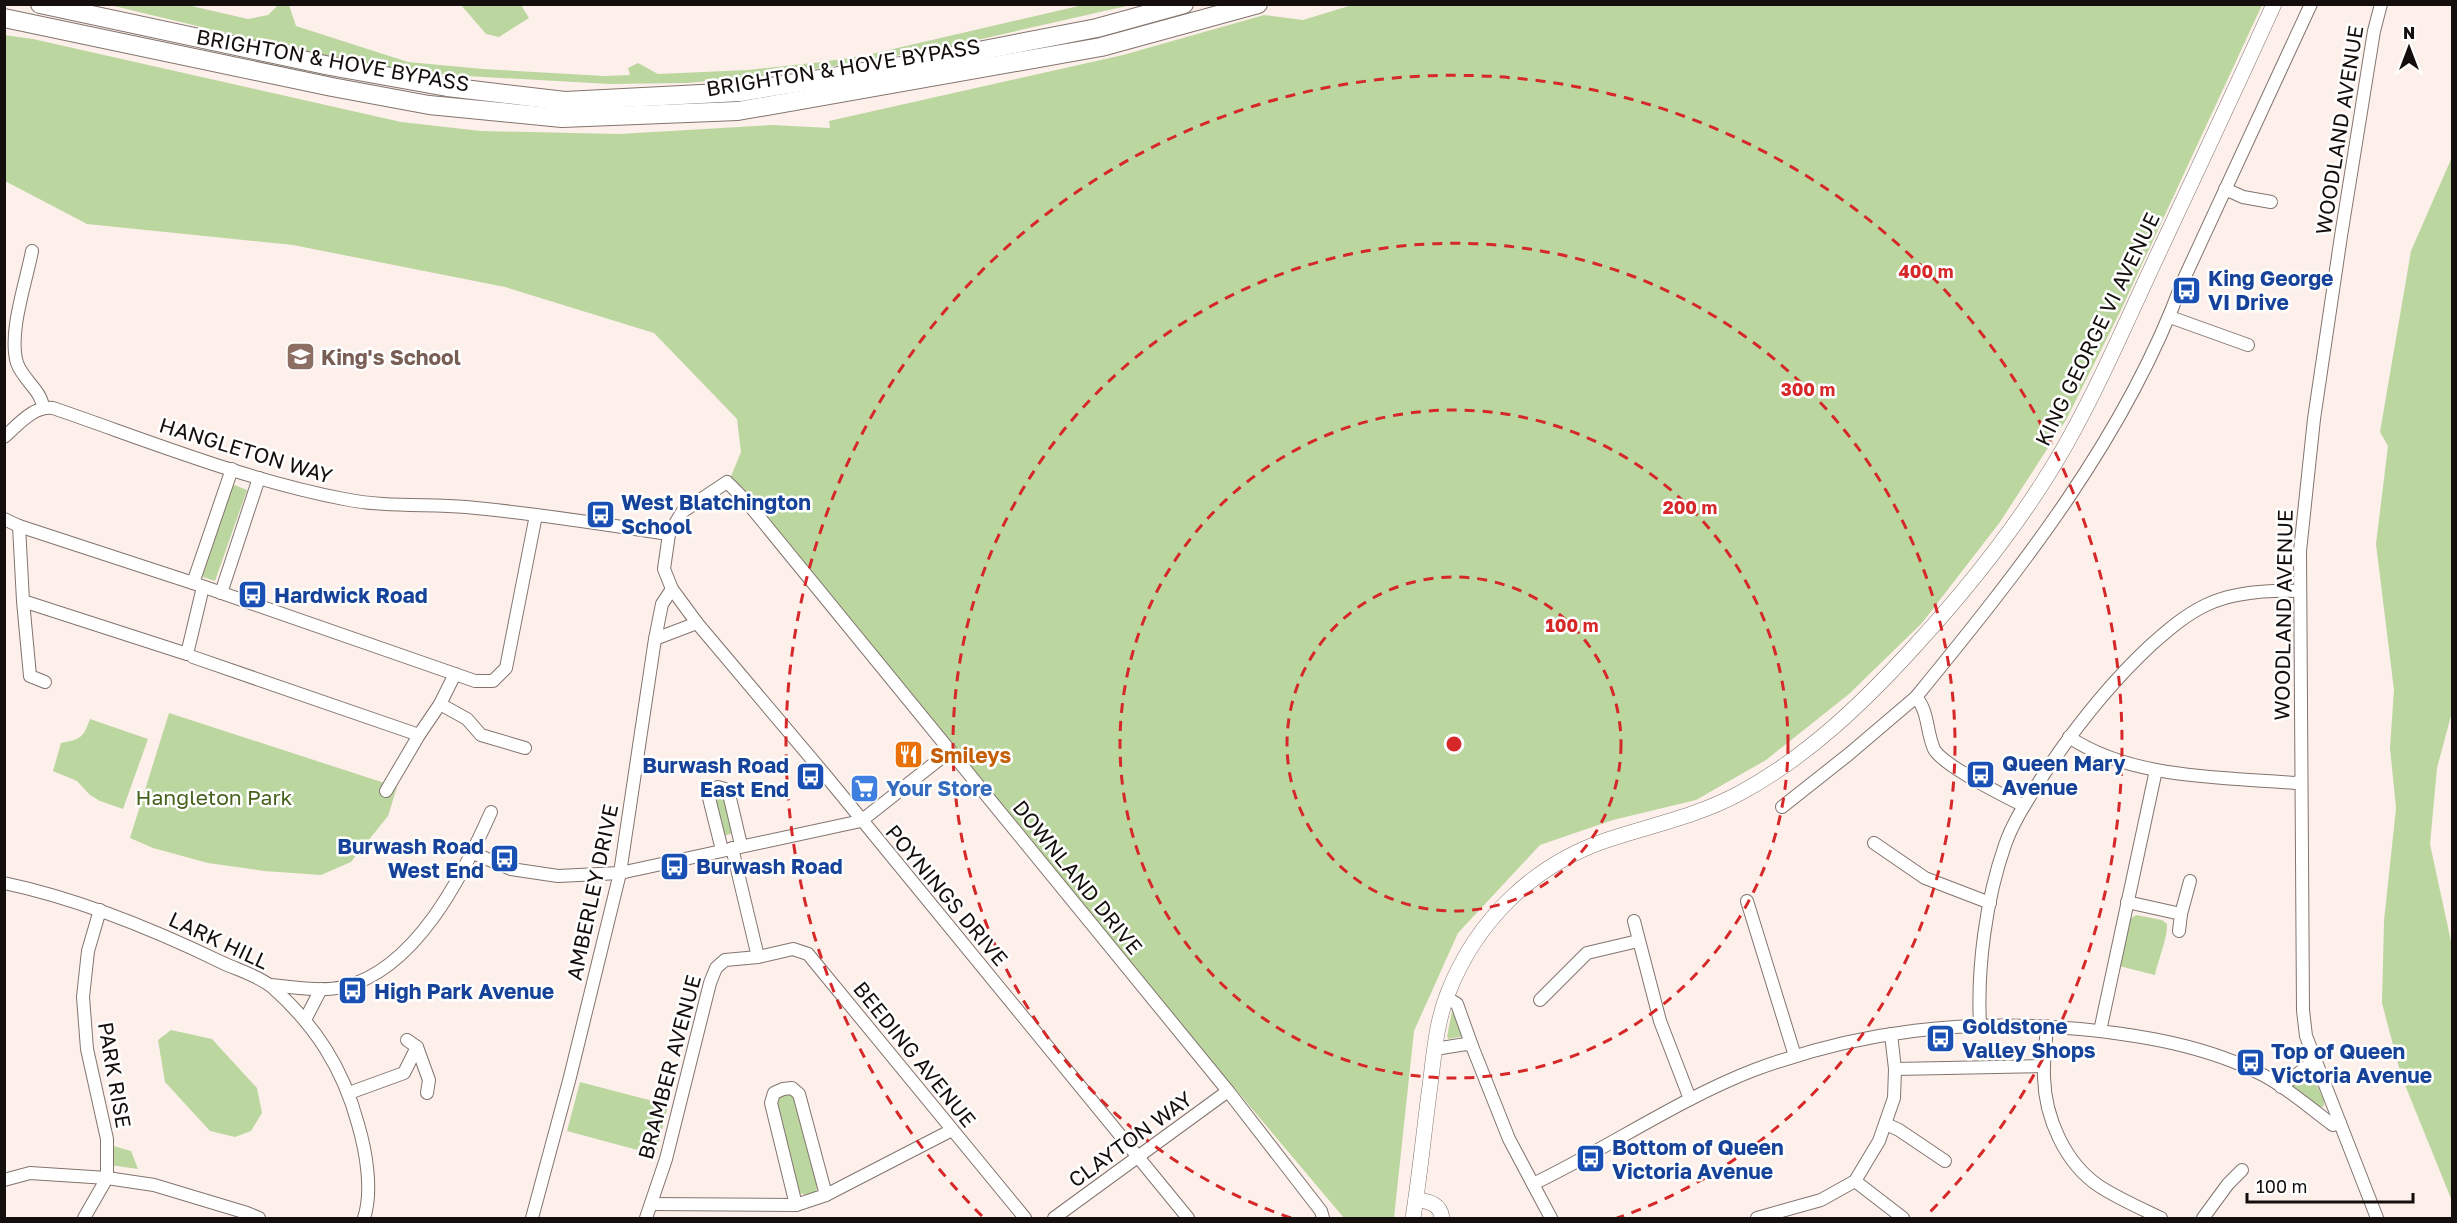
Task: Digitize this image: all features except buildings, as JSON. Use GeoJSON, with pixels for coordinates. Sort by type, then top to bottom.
{"type":"FeatureCollection","features":[{"type":"Feature","properties":{"kind":"highway","name":"BRIGHTON & HOVE BYPASS"},"geometry":{"type":"LineString","coordinates":[[40,4],[330,66],[447,87],[565,100],[740,92],[901,66],[1097,28],[1184,4]]}},
{"type":"Feature","properties":{"kind":"highway","name":"BRIGHTON & HOVE BYPASS"},"geometry":{"type":"LineString","coordinates":[[4,18],[332,87],[429,105],[562,118],[738,111],[1101,46],[1258,4]]}},
{"type":"Feature","properties":{"kind":"main road","name":"KING GEORGE VI AVENUE"},"geometry":{"type":"LineString","coordinates":[[1413,1218],[1434,1049],[1446,996],[1479,934],[1501,907],[1533,879],[1570,856],[1596,844],[1672,822],[1725,801],[1754,785],[1797,756],[1841,720],[1914,647],[1998,549],[2064,448],[2105,370],[2274,4]]}},
{"type":"Feature","properties":{"kind":"main road"},"geometry":{"type":"LineString","coordinates":[[1416,1200],[1434,1204],[1441,1212],[1442,1218]]}},
{"type":"Feature","properties":{"kind":"street"},"geometry":{"type":"LineString","coordinates":[[1782,807],[1916,697],[1998,597],[2060,511],[2123,411],[2170,316],[2182,283],[2311,4]]}},
{"type":"Feature","properties":{"kind":"street","name":"WOODLAND AVENUE"},"geometry":{"type":"LineString","coordinates":[[2377,1218],[2306,1036],[2303,1010],[2299,591],[2303,511],[2314,419],[2367,70],[2381,4]]}},
{"type":"Feature","properties":{"kind":"street"},"geometry":{"type":"LineString","coordinates":[[2226,189],[2243,197],[2271,202]]}},
{"type":"Feature","properties":{"kind":"street"},"geometry":{"type":"LineString","coordinates":[[4,437],[34,411],[43,407],[42,399],[18,366],[14,350],[32,251]]}},
{"type":"Feature","properties":{"kind":"street"},"geometry":{"type":"LineString","coordinates":[[2170,316],[2248,345]]}},
{"type":"Feature","properties":{"kind":"street","name":"HANGLETON WAY"},"geometry":{"type":"LineString","coordinates":[[43,407],[53,408],[259,478],[347,500],[427,504],[536,514],[669,534]]}},
{"type":"Feature","properties":{"kind":"street"},"geometry":{"type":"LineString","coordinates":[[23,601],[187,654],[198,585],[232,469]]}},
{"type":"Feature","properties":{"kind":"street"},"geometry":{"type":"LineString","coordinates":[[220,593],[259,478]]}},
{"type":"Feature","properties":{"kind":"street","name":"POYNINGS DRIVE"},"geometry":{"type":"LineString","coordinates":[[727,482],[682,512],[669,534],[664,569],[672,589],[697,623],[1188,1218]]}},
{"type":"Feature","properties":{"kind":"street","name":"DOWNLAND DRIVE"},"geometry":{"type":"LineString","coordinates":[[727,482],[768,527],[1228,1091],[1321,1211],[1323,1218]]}},
{"type":"Feature","properties":{"kind":"street"},"geometry":{"type":"LineString","coordinates":[[4,519],[475,681],[493,681],[506,668],[536,514]]}},
{"type":"Feature","properties":{"kind":"street"},"geometry":{"type":"LineString","coordinates":[[19,526],[30,676],[45,682]]}},
{"type":"Feature","properties":{"kind":"street","name":"AMBERLEY DRIVE"},"geometry":{"type":"LineString","coordinates":[[532,1218],[570,1077],[620,873],[655,639],[662,603],[672,589]]}},
{"type":"Feature","properties":{"kind":"street"},"geometry":{"type":"LineString","coordinates":[[1980,1024],[1980,988],[1990,903],[2005,846],[2024,806],[2068,737],[2128,667],[2188,615],[2208,604],[2241,595],[2299,591]]}},
{"type":"Feature","properties":{"kind":"street"},"geometry":{"type":"LineString","coordinates":[[655,639],[697,623]]}},
{"type":"Feature","properties":{"kind":"street"},"geometry":{"type":"LineString","coordinates":[[193,657],[419,735]]}},
{"type":"Feature","properties":{"kind":"street"},"geometry":{"type":"LineString","coordinates":[[386,791],[440,704],[455,674]]}},
{"type":"Feature","properties":{"kind":"street"},"geometry":{"type":"LineString","coordinates":[[1916,697],[1923,707],[1931,740],[1938,755],[1956,768],[2024,806]]}},
{"type":"Feature","properties":{"kind":"street"},"geometry":{"type":"LineString","coordinates":[[440,704],[467,719],[481,735],[525,748]]}},
{"type":"Feature","properties":{"kind":"street"},"geometry":{"type":"LineString","coordinates":[[2068,737],[2111,758],[2156,770],[2295,783],[2301,781]]}},
{"type":"Feature","properties":{"kind":"street"},"geometry":{"type":"LineString","coordinates":[[473,853],[511,868],[558,876],[620,873],[861,821],[950,751]]}},
{"type":"Feature","properties":{"kind":"street"},"geometry":{"type":"LineString","coordinates":[[2100,1031],[2156,770]]}},
{"type":"Feature","properties":{"kind":"street"},"geometry":{"type":"LineString","coordinates":[[270,985],[321,989],[342,987],[367,979],[394,961],[428,926],[473,853],[490,812]]}},
{"type":"Feature","properties":{"kind":"street"},"geometry":{"type":"LineString","coordinates":[[1874,843],[1925,878],[1990,903]]}},
{"type":"Feature","properties":{"kind":"street"},"geometry":{"type":"LineString","coordinates":[[732,848],[759,957]]}},
{"type":"Feature","properties":{"kind":"street"},"geometry":{"type":"LineString","coordinates":[[2179,931],[2190,881]]}},
{"type":"Feature","properties":{"kind":"street","name":"LARK HILL"},"geometry":{"type":"LineString","coordinates":[[4,883],[100,910],[170,938],[270,985],[305,1020],[327,1050],[349,1093],[362,1137],[367,1209],[364,1218]]}},
{"type":"Feature","properties":{"kind":"street"},"geometry":{"type":"LineString","coordinates":[[1747,901],[1795,1056]]}},
{"type":"Feature","properties":{"kind":"street"},"geometry":{"type":"LineString","coordinates":[[2127,902],[2181,914]]}},
{"type":"Feature","properties":{"kind":"street","name":"PARK RISE"},"geometry":{"type":"LineString","coordinates":[[100,910],[88,951],[83,997],[87,1049],[107,1139],[107,1178]]}},
{"type":"Feature","properties":{"kind":"street"},"geometry":{"type":"LineString","coordinates":[[1634,921],[1660,1021],[1690,1099]]}},
{"type":"Feature","properties":{"kind":"street"},"geometry":{"type":"LineString","coordinates":[[1540,1000],[1587,953],[1638,941]]}},
{"type":"Feature","properties":{"kind":"street","name":"BEEDING AVENUE"},"geometry":{"type":"LineString","coordinates":[[759,957],[793,949],[808,954],[1025,1218]]}},
{"type":"Feature","properties":{"kind":"street","name":"BRAMBER AVENUE"},"geometry":{"type":"LineString","coordinates":[[646,1218],[666,1159],[710,982],[716,968],[725,960],[759,957]]}},
{"type":"Feature","properties":{"kind":"street"},"geometry":{"type":"LineString","coordinates":[[305,1020],[321,989]]}},
{"type":"Feature","properties":{"kind":"street"},"geometry":{"type":"LineString","coordinates":[[1446,996],[1457,1004],[1509,1139],[1551,1218]]}},
{"type":"Feature","properties":{"kind":"street"},"geometry":{"type":"LineString","coordinates":[[1533,1184],[1690,1099],[1753,1071],[1831,1046],[1891,1034],[1980,1024],[2047,1026],[2100,1031],[2145,1037],[2186,1047],[2264,1075],[2333,1125],[2340,1123]]}},
{"type":"Feature","properties":{"kind":"street"},"geometry":{"type":"LineString","coordinates":[[2047,1026],[2044,1066],[2049,1111],[2071,1157],[2098,1185],[2161,1218]]}},
{"type":"Feature","properties":{"kind":"street"},"geometry":{"type":"LineString","coordinates":[[1757,1218],[1821,1200],[1855,1181],[1879,1141],[1894,1098],[1891,1034]]}},
{"type":"Feature","properties":{"kind":"street"},"geometry":{"type":"LineString","coordinates":[[404,1073],[412,1044],[429,1080],[427,1093]]}},
{"type":"Feature","properties":{"kind":"street"},"geometry":{"type":"LineString","coordinates":[[1434,1049],[1466,1044],[1472,1046]]}},
{"type":"Feature","properties":{"kind":"street"},"geometry":{"type":"LineString","coordinates":[[2281,1087],[2314,1061]]}},
{"type":"Feature","properties":{"kind":"street"},"geometry":{"type":"LineString","coordinates":[[1894,1069],[2044,1066]]}},
{"type":"Feature","properties":{"kind":"street"},"geometry":{"type":"LineString","coordinates":[[349,1093],[404,1073],[429,1080]]}},
{"type":"Feature","properties":{"kind":"street"},"geometry":{"type":"LineString","coordinates":[[796,1205],[771,1103],[774,1093],[783,1089],[792,1088],[799,1094],[826,1195]]}},
{"type":"Feature","properties":{"kind":"street","name":"CLAYTON WAY"},"geometry":{"type":"LineString","coordinates":[[1054,1218],[1228,1091]]}},
{"type":"Feature","properties":{"kind":"street"},"geometry":{"type":"LineString","coordinates":[[1886,1124],[1899,1130],[1945,1161]]}},
{"type":"Feature","properties":{"kind":"street"},"geometry":{"type":"LineString","coordinates":[[651,1204],[796,1205],[826,1195],[952,1130]]}},
{"type":"Feature","properties":{"kind":"street"},"geometry":{"type":"LineString","coordinates":[[2203,1218],[2228,1184],[2242,1170]]}},
{"type":"Feature","properties":{"kind":"street"},"geometry":{"type":"LineString","coordinates":[[4,1180],[30,1173],[107,1178],[154,1185],[259,1218]]}},
{"type":"Feature","properties":{"kind":"street"},"geometry":{"type":"LineString","coordinates":[[84,1218],[107,1178]]}},
{"type":"Feature","properties":{"kind":"street"},"geometry":{"type":"LineString","coordinates":[[1855,1181],[1903,1218]]}},
{"type":"Feature","properties":{"kind":"green space"},"geometry":{"type":"Polygon","coordinates":[[[110,5],[187,5],[248,19],[268,15],[278,5],[289,5],[296,26],[408,62],[604,76],[630,75],[628,68],[638,63],[658,74],[747,70],[822,62],[867,55],[1083,5],[1131,5],[937,49],[785,74],[687,83],[610,84],[413,73],[305,52],[110,5]]]}},
{"type":"Feature","properties":{"kind":"green space"},"geometry":{"type":"Polygon","coordinates":[[[461,5],[521,5],[529,18],[499,37],[486,34],[461,5]]]}},
{"type":"Feature","properties":{"kind":"green space"},"geometry":{"type":"Polygon","coordinates":[[[1352,5],[2262,5],[2120,312],[2066,420],[2000,522],[1922,623],[1849,694],[1766,760],[1696,800],[1613,820],[1540,845],[1458,933],[1414,1031],[1394,1218],[1344,1218],[727,486],[741,452],[737,419],[654,333],[505,287],[293,245],[87,224],[5,181],[4,35],[33,39],[401,122],[481,131],[619,134],[772,125],[830,128],[829,121],[1123,55],[1264,15],[1303,20],[1352,5]]]}},
{"type":"Feature","properties":{"kind":"green space"},"geometry":{"type":"Polygon","coordinates":[[[2452,157],[2452,712],[2437,768],[2430,844],[2452,946],[2452,1201],[2401,1075],[2382,1003],[2384,921],[2396,808],[2390,748],[2394,690],[2376,544],[2388,446],[2380,432],[2411,251],[2452,157]]]}},
{"type":"Feature","properties":{"kind":"green space"},"geometry":{"type":"Polygon","coordinates":[[[232,484],[247,490],[215,581],[200,576],[232,484]]]}},
{"type":"Feature","properties":{"kind":"green space","name":"Hangleton Park"},"geometry":{"type":"Polygon","coordinates":[[[169,713],[397,787],[388,816],[351,862],[321,875],[264,871],[208,863],[153,848],[130,838],[169,713]]]}},
{"type":"Feature","properties":{"kind":"green space"},"geometry":{"type":"Polygon","coordinates":[[[90,719],[148,739],[123,809],[100,801],[90,795],[77,781],[53,771],[61,743],[80,737],[90,719]]]}},
{"type":"Feature","properties":{"kind":"green space"},"geometry":{"type":"Polygon","coordinates":[[[719,792],[725,795],[733,833],[724,836],[715,797],[719,792]]]}},
{"type":"Feature","properties":{"kind":"green space"},"geometry":{"type":"Polygon","coordinates":[[[2136,915],[2162,920],[2167,924],[2155,975],[2119,966],[2130,919],[2136,915]]]}},
{"type":"Feature","properties":{"kind":"green space"},"geometry":{"type":"Polygon","coordinates":[[[1452,1011],[1455,1011],[1463,1036],[1449,1039],[1447,1037],[1452,1011]]]}},
{"type":"Feature","properties":{"kind":"green space"},"geometry":{"type":"Polygon","coordinates":[[[171,1030],[212,1039],[257,1088],[262,1113],[251,1131],[235,1137],[210,1131],[165,1082],[158,1040],[171,1030]]]}},
{"type":"Feature","properties":{"kind":"green space"},"geometry":{"type":"Polygon","coordinates":[[[2307,1074],[2313,1075],[2324,1101],[2324,1106],[2320,1108],[2294,1088],[2293,1084],[2307,1074]]]}},
{"type":"Feature","properties":{"kind":"green space"},"geometry":{"type":"Polygon","coordinates":[[[580,1082],[668,1105],[656,1155],[567,1131],[580,1082]]]}},
{"type":"Feature","properties":{"kind":"green space"},"geometry":{"type":"Polygon","coordinates":[[[790,1092],[795,1099],[818,1187],[812,1197],[800,1193],[775,1103],[777,1095],[790,1092]]]}},
{"type":"Feature","properties":{"kind":"green space"},"geometry":{"type":"Polygon","coordinates":[[[110,1145],[131,1151],[138,1169],[110,1165],[110,1145]]]}},
{"type":"Feature","properties":{"kind":"place","name":"King George VI Drive"},"geometry":{"type":"Point","coordinates":[2187,290]}},
{"type":"Feature","properties":{"kind":"place","name":"King's School"},"geometry":{"type":"Point","coordinates":[300,357]}},
{"type":"Feature","properties":{"kind":"place","name":"West Blatchington School"},"geometry":{"type":"Point","coordinates":[600,514]}},
{"type":"Feature","properties":{"kind":"place","name":"Hardwick Road"},"geometry":{"type":"Point","coordinates":[253,595]}},
{"type":"Feature","properties":{"kind":"place","name":"Smileys"},"geometry":{"type":"Point","coordinates":[909,755]}},
{"type":"Feature","properties":{"kind":"place","name":"Queen Mary Avenue"},"geometry":{"type":"Point","coordinates":[1981,775]}},
{"type":"Feature","properties":{"kind":"place","name":"Burwash Road East End"},"geometry":{"type":"Point","coordinates":[810,777]}},
{"type":"Feature","properties":{"kind":"place","name":"Your Store"},"geometry":{"type":"Point","coordinates":[865,788]}},
{"type":"Feature","properties":{"kind":"place","name":"Burwash Road West End"},"geometry":{"type":"Point","coordinates":[505,858]}},
{"type":"Feature","properties":{"kind":"place","name":"Burwash Road"},"geometry":{"type":"Point","coordinates":[675,866]}},
{"type":"Feature","properties":{"kind":"place","name":"High Park Avenue"},"geometry":{"type":"Point","coordinates":[353,991]}},
{"type":"Feature","properties":{"kind":"place","name":"Goldstone Valley Shops"},"geometry":{"type":"Point","coordinates":[1941,1038]}},
{"type":"Feature","properties":{"kind":"place","name":"Top of Queen Victoria Avenue"},"geometry":{"type":"Point","coordinates":[2250,1063]}},
{"type":"Feature","properties":{"kind":"place","name":"Bottom of Queen Victoria Avenue"},"geometry":{"type":"Point","coordinates":[1591,1159]}}]}
